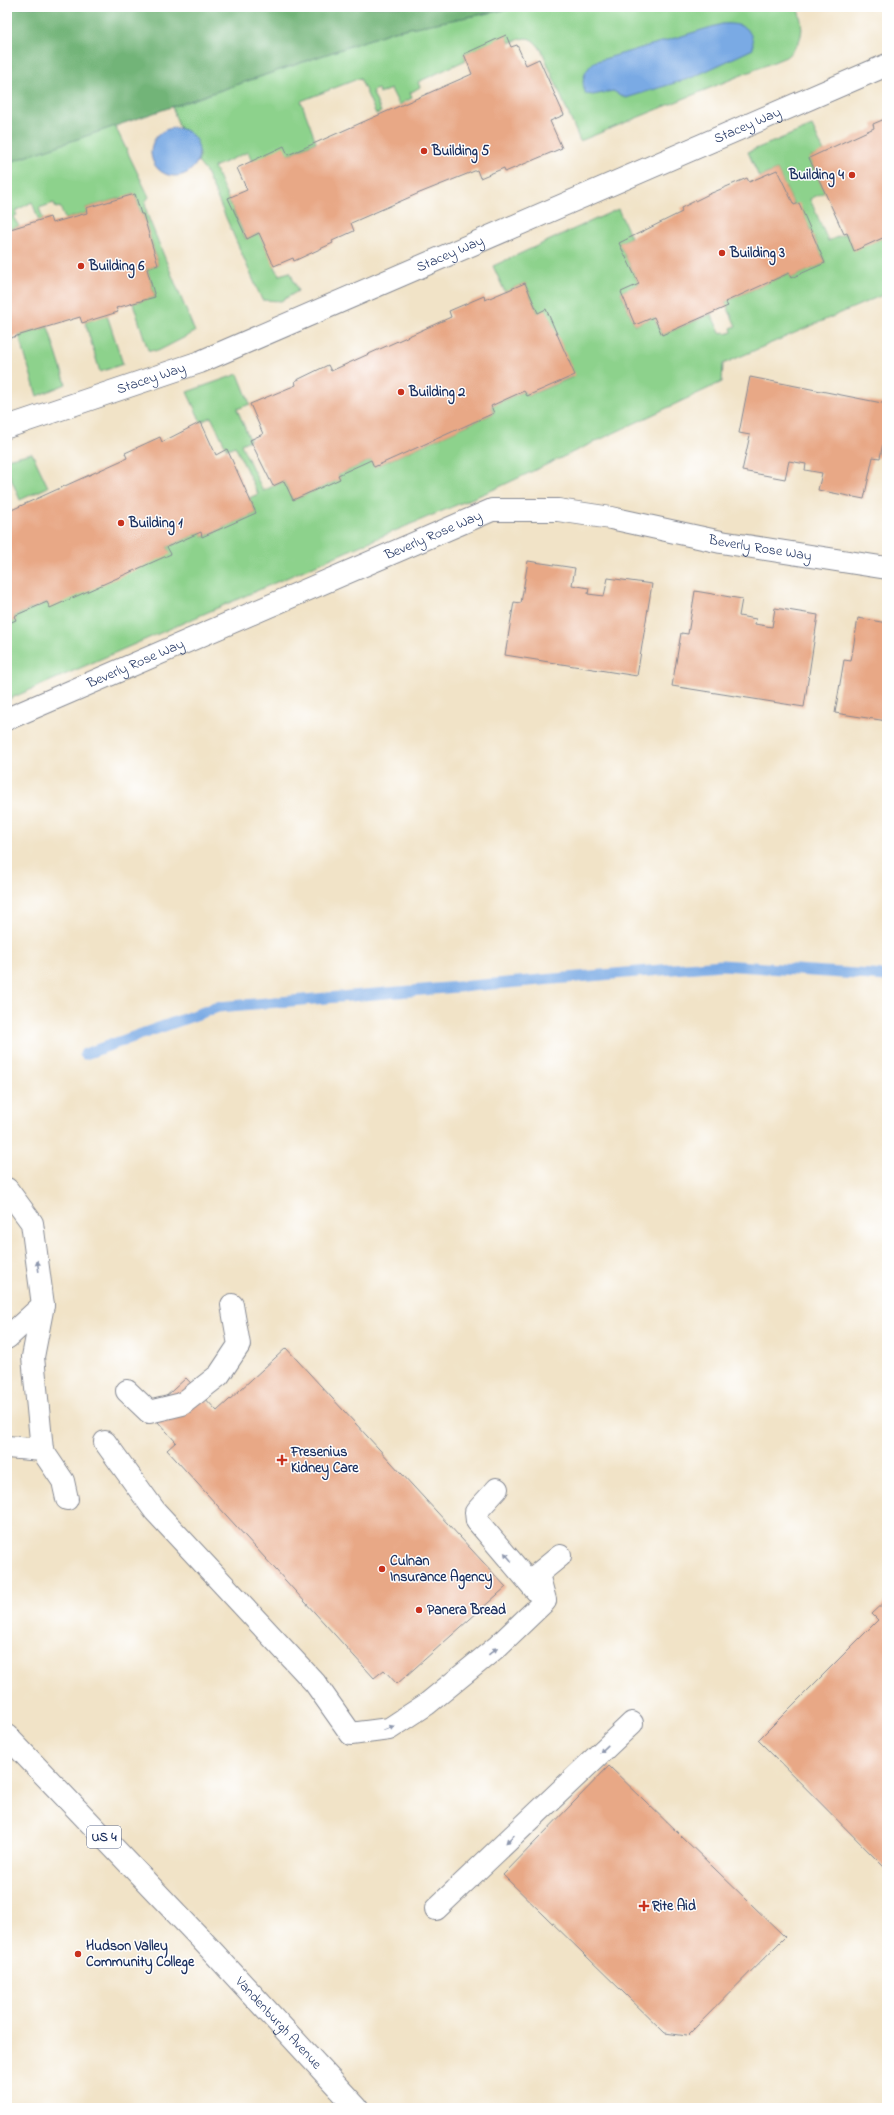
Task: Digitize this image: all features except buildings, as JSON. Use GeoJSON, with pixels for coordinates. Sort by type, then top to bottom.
{"type":"FeatureCollection","features":[{"type":"Feature","properties":{"kind":"street","name":"Stacey Way"},"geometry":{"type":"LineString","coordinates":[[7,427],[200,362],[887,65]]}},
{"type":"Feature","properties":{"kind":"street","name":"Beverly Rose Way"},"geometry":{"type":"LineString","coordinates":[[7,719],[492,510],[558,510],[612,518],[721,542],[887,568]]}},
{"type":"Feature","properties":{"kind":"street"},"geometry":{"type":"LineString","coordinates":[[7,1189],[32,1222],[43,1305],[33,1357],[42,1450],[63,1481],[67,1499]]}},
{"type":"Feature","properties":{"kind":"street"},"geometry":{"type":"LineString","coordinates":[[7,1338],[43,1305]]}},
{"type":"Feature","properties":{"kind":"street"},"geometry":{"type":"LineString","coordinates":[[127,1391],[148,1412],[182,1404],[219,1375],[239,1345],[232,1306]]}},
{"type":"Feature","properties":{"kind":"street"},"geometry":{"type":"LineString","coordinates":[[105,1442],[155,1511],[315,1683],[351,1734],[389,1729],[427,1704],[498,1646],[545,1602]]}},
{"type":"Feature","properties":{"kind":"street"},"geometry":{"type":"LineString","coordinates":[[7,1447],[42,1450]]}},
{"type":"Feature","properties":{"kind":"street"},"geometry":{"type":"LineString","coordinates":[[497,1489],[476,1512],[477,1520],[545,1602]]}},
{"type":"Feature","properties":{"kind":"street"},"geometry":{"type":"LineString","coordinates":[[545,1602],[538,1574],[560,1556]]}},
{"type":"Feature","properties":{"kind":"street"},"geometry":{"type":"LineString","coordinates":[[436,1909],[632,1723]]}},
{"type":"Feature","properties":{"kind":"street","name":"Vandenburgh Avenue"},"geometry":{"type":"LineString","coordinates":[[7,1736],[200,1938],[357,2108]]}},
{"type":"Feature","properties":{"kind":"green space"},"geometry":{"type":"Polygon","coordinates":[[[7,7],[520,7],[394,31],[7,163],[7,7]]]}},
{"type":"Feature","properties":{"kind":"green space"},"geometry":{"type":"Polygon","coordinates":[[[520,7],[797,7],[802,28],[800,40],[786,57],[580,141],[542,51],[535,42],[528,38],[510,43],[506,36],[464,54],[466,60],[418,82],[420,87],[410,93],[412,98],[399,105],[391,89],[380,93],[378,89],[372,91],[381,112],[376,114],[360,78],[301,101],[316,142],[288,155],[252,162],[248,152],[214,167],[246,239],[259,233],[279,275],[290,272],[298,291],[281,301],[262,300],[206,172],[198,162],[200,155],[188,132],[180,129],[172,107],[394,31],[520,7]]]}},
{"type":"Feature","properties":{"kind":"green space"},"geometry":{"type":"Polygon","coordinates":[[[115,126],[149,197],[145,202],[147,214],[195,332],[158,351],[148,350],[133,303],[155,297],[147,269],[158,265],[143,214],[141,214],[135,194],[86,208],[87,213],[65,219],[60,207],[56,208],[54,203],[39,208],[43,219],[39,221],[32,202],[15,211],[17,215],[13,217],[19,226],[7,230],[7,163],[115,126]]]}},
{"type":"Feature","properties":{"kind":"green space"},"geometry":{"type":"Polygon","coordinates":[[[812,126],[824,152],[809,158],[825,192],[810,199],[828,241],[847,233],[854,250],[887,236],[887,293],[723,364],[722,382],[497,488],[366,543],[7,700],[7,624],[16,620],[14,616],[170,553],[167,547],[201,532],[203,537],[256,513],[249,498],[258,494],[235,446],[227,449],[211,417],[201,422],[187,392],[238,374],[250,404],[237,409],[250,440],[241,444],[263,491],[284,481],[293,500],[340,479],[338,475],[371,460],[374,467],[494,413],[491,406],[524,391],[527,396],[575,376],[546,310],[538,313],[525,283],[505,292],[493,266],[618,209],[631,237],[619,243],[639,284],[621,292],[635,325],[654,317],[662,335],[711,314],[720,333],[725,332],[726,334],[732,332],[731,328],[736,326],[725,302],[789,273],[791,278],[825,263],[799,204],[794,205],[777,170],[759,177],[748,152],[812,126]]]}},
{"type":"Feature","properties":{"kind":"green space"},"geometry":{"type":"Polygon","coordinates":[[[107,315],[123,364],[100,372],[85,322],[107,315]]]}},
{"type":"Feature","properties":{"kind":"green space"},"geometry":{"type":"Polygon","coordinates":[[[48,327],[66,384],[37,396],[19,335],[48,327]]]}},
{"type":"Feature","properties":{"kind":"green space"},"geometry":{"type":"Polygon","coordinates":[[[32,453],[48,487],[20,500],[7,469],[7,459],[32,453]]]}},
{"type":"Feature","properties":{"kind":"water"},"geometry":{"type":"Polygon","coordinates":[[[722,24],[735,24],[745,28],[751,36],[753,49],[691,78],[626,98],[613,91],[593,95],[586,94],[583,84],[584,76],[594,62],[722,24]]]}},
{"type":"Feature","properties":{"kind":"water"},"geometry":{"type":"Polygon","coordinates":[[[175,128],[184,130],[192,135],[197,143],[199,152],[197,161],[192,169],[184,174],[175,176],[166,174],[158,169],[153,161],[151,152],[153,143],[158,135],[166,130],[175,128]]]}},
{"type":"Feature","properties":{"kind":"waterway"},"geometry":{"type":"LineString","coordinates":[[85,1054],[218,1007],[721,965],[887,976]]}},
{"type":"Feature","properties":{"kind":"place","name":"Building 5"},"geometry":{"type":"Point","coordinates":[424,151]}},
{"type":"Feature","properties":{"kind":"place","name":"Building 4"},"geometry":{"type":"Point","coordinates":[852,175]}},
{"type":"Feature","properties":{"kind":"place","name":"Building 3"},"geometry":{"type":"Point","coordinates":[722,253]}},
{"type":"Feature","properties":{"kind":"place","name":"Building 6"},"geometry":{"type":"Point","coordinates":[81,266]}},
{"type":"Feature","properties":{"kind":"place","name":"Building 2"},"geometry":{"type":"Point","coordinates":[401,392]}},
{"type":"Feature","properties":{"kind":"place","name":"Building 1"},"geometry":{"type":"Point","coordinates":[121,523]}},
{"type":"Feature","properties":{"kind":"place","name":"Fresenius Kidney Care"},"geometry":{"type":"Point","coordinates":[282,1460]}},
{"type":"Feature","properties":{"kind":"place","name":"Culnan Insurance Agency"},"geometry":{"type":"Point","coordinates":[382,1569]}},
{"type":"Feature","properties":{"kind":"place","name":"Panera Bread"},"geometry":{"type":"Point","coordinates":[419,1610]}},
{"type":"Feature","properties":{"kind":"place","name":"Rite Aid"},"geometry":{"type":"Point","coordinates":[644,1906]}},
{"type":"Feature","properties":{"kind":"place","name":"Hudson Valley Community College"},"geometry":{"type":"Point","coordinates":[78,1954]}}]}
